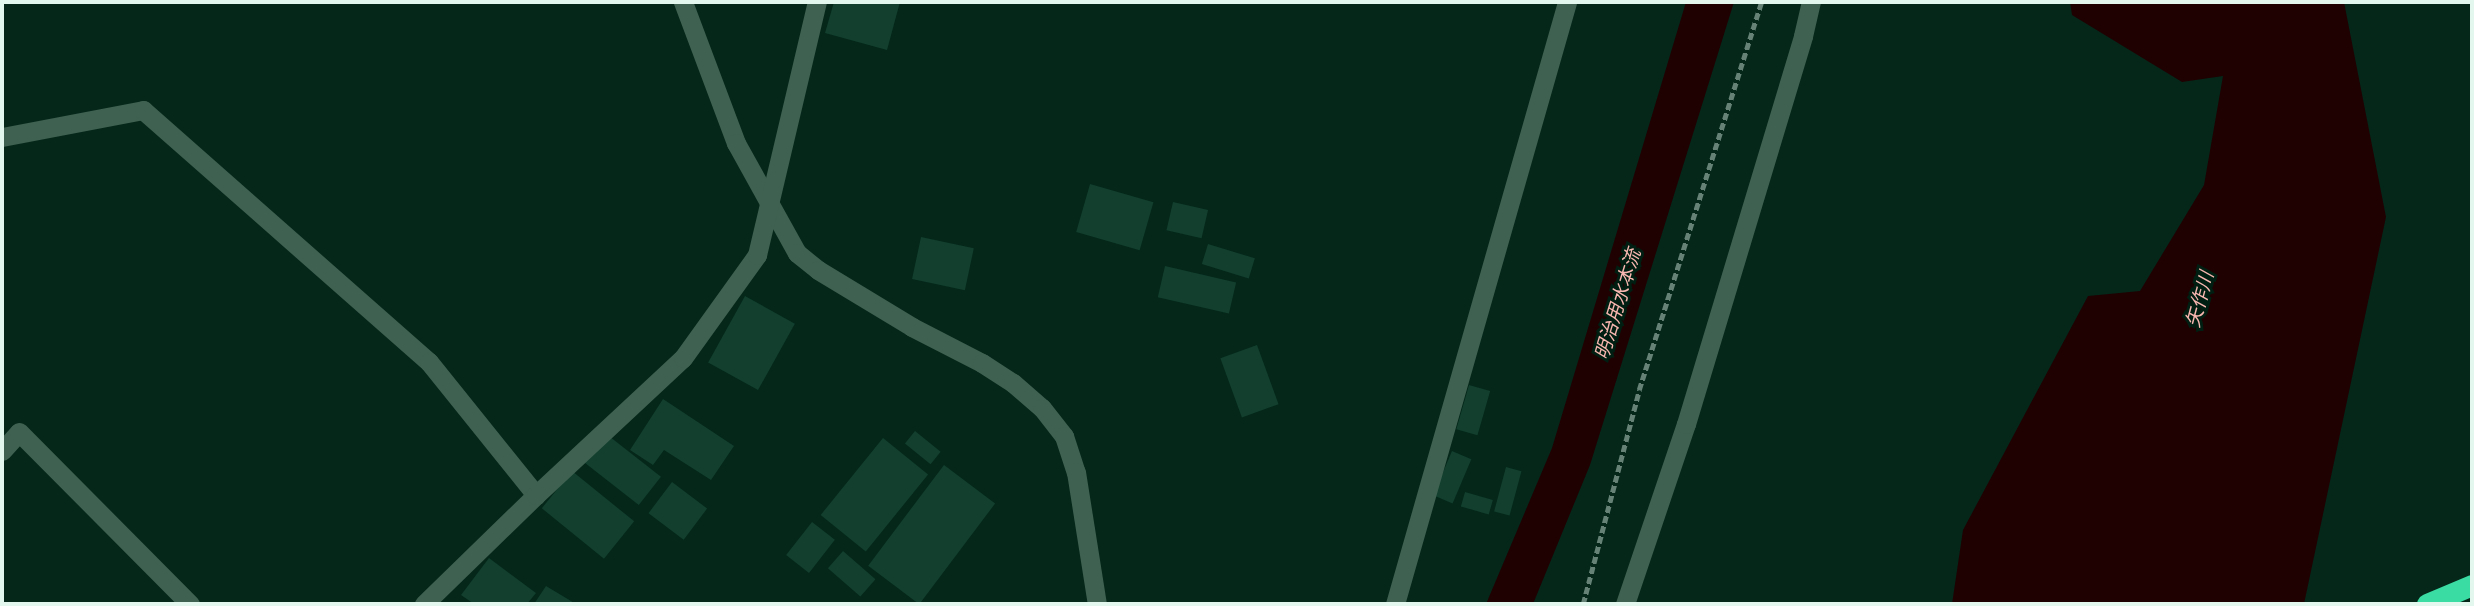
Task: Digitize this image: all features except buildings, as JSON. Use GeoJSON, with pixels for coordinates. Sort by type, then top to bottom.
{"type":"FeatureCollection","features":[{"type":"Feature","properties":{"kind":"highway"},"geometry":{"type":"LineString","coordinates":[[2427,604],[2472,586]]}},
{"type":"Feature","properties":{"kind":"street"},"geometry":{"type":"LineString","coordinates":[[683,2],[736,143],[797,253],[818,270],[912,327],[982,363],[1042,408],[1064,436],[1076,472],[1097,604]]}},
{"type":"Feature","properties":{"kind":"street"},"geometry":{"type":"LineString","coordinates":[[424,604],[683,358],[757,255],[817,2]]}},
{"type":"Feature","properties":{"kind":"street"},"geometry":{"type":"LineString","coordinates":[[1395,604],[1567,2]]}},
{"type":"Feature","properties":{"kind":"street"},"geometry":{"type":"LineString","coordinates":[[1625,604],[1686,424],[1811,2]]}},
{"type":"Feature","properties":{"kind":"street"},"geometry":{"type":"LineString","coordinates":[[2,137],[143,110],[429,362],[536,495]]}},
{"type":"Feature","properties":{"kind":"street"},"geometry":{"type":"LineString","coordinates":[[2,451],[19,432],[190,604]]}},
{"type":"Feature","properties":{"kind":"path"},"geometry":{"type":"LineString","coordinates":[[1583,604],[1639,390],[1761,2]]}},
{"type":"Feature","properties":{"kind":"water","name":"明治用水本流"},"geometry":{"type":"Polygon","coordinates":[[[1686,2],[1734,2],[1590,465],[1533,604],[1486,604],[1552,448],[1686,2]]]}},
{"type":"Feature","properties":{"kind":"water","name":"矢作川"},"geometry":{"type":"Polygon","coordinates":[[[2070,2],[2344,2],[2386,217],[2304,604],[1952,604],[1963,530],[2088,296],[2140,291],[2204,185],[2223,76],[2182,82],[2072,15],[2070,2]]]}}]}
